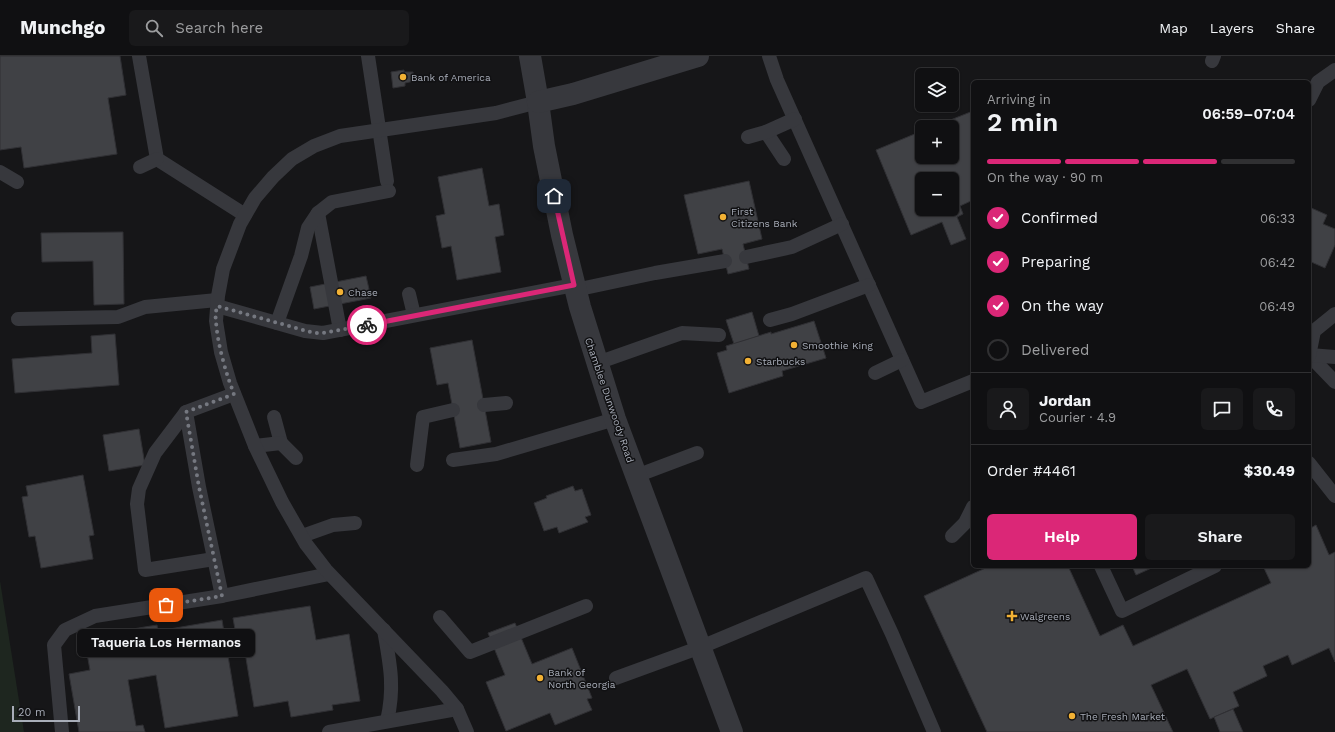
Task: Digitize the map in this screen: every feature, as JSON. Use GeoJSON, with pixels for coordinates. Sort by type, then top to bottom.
{"type":"FeatureCollection","features":[{"type":"Feature","properties":{"kind":"street","name":"Chamblee Dunwoody Road"},"geometry":{"type":"LineString","coordinates":[[530,56],[544,146],[562,235],[597,363],[615,419],[732,732]]}},
{"type":"Feature","properties":{"kind":"street"},"geometry":{"type":"LineString","coordinates":[[538,102],[573,94],[698,56]]}},
{"type":"Feature","properties":{"kind":"lane"},"geometry":{"type":"LineString","coordinates":[[139,56],[157,159],[245,215]]}},
{"type":"Feature","properties":{"kind":"lane"},"geometry":{"type":"LineString","coordinates":[[277,323],[301,256],[308,228],[318,213],[332,202],[388,186],[378,130],[368,56]]}},
{"type":"Feature","properties":{"kind":"lane"},"geometry":{"type":"LineString","coordinates":[[769,56],[777,80],[921,402],[971,382]]}},
{"type":"Feature","properties":{"kind":"lane"},"geometry":{"type":"LineString","coordinates":[[1311,96],[1318,82],[1335,70]]}},
{"type":"Feature","properties":{"kind":"lane"},"geometry":{"type":"LineString","coordinates":[[467,732],[457,708],[329,574],[302,536],[278,496],[230,383],[221,352],[216,322],[217,303],[223,269],[245,215],[255,198],[273,177],[292,159],[314,146],[340,136],[496,113],[538,102]]}},
{"type":"Feature","properties":{"kind":"lane"},"geometry":{"type":"LineString","coordinates":[[748,137],[766,132],[795,119]]}},
{"type":"Feature","properties":{"kind":"lane"},"geometry":{"type":"LineString","coordinates":[[766,132],[784,159]]}},
{"type":"Feature","properties":{"kind":"lane"},"geometry":{"type":"LineString","coordinates":[[140,167],[157,159]]}},
{"type":"Feature","properties":{"kind":"lane"},"geometry":{"type":"LineString","coordinates":[[0,172],[17,182]]}},
{"type":"Feature","properties":{"kind":"lane"},"geometry":{"type":"LineString","coordinates":[[318,213],[340,330]]}},
{"type":"Feature","properties":{"kind":"lane"},"geometry":{"type":"LineString","coordinates":[[746,256],[792,247],[842,224]]}},
{"type":"Feature","properties":{"kind":"lane"},"geometry":{"type":"LineString","coordinates":[[18,319],[118,317],[145,307],[217,303],[277,323],[314,333],[323,333],[414,315],[725,261]]}},
{"type":"Feature","properties":{"kind":"lane"},"geometry":{"type":"LineString","coordinates":[[770,320],[792,314],[869,285]]}},
{"type":"Feature","properties":{"kind":"lane"},"geometry":{"type":"LineString","coordinates":[[409,294],[414,315]]}},
{"type":"Feature","properties":{"kind":"lane"},"geometry":{"type":"LineString","coordinates":[[1311,345],[1314,331],[1335,314]]}},
{"type":"Feature","properties":{"kind":"lane"},"geometry":{"type":"LineString","coordinates":[[597,363],[682,333],[719,335]]}},
{"type":"Feature","properties":{"kind":"lane"},"geometry":{"type":"LineString","coordinates":[[1311,355],[1335,357]]}},
{"type":"Feature","properties":{"kind":"lane"},"geometry":{"type":"LineString","coordinates":[[1311,357],[1335,382]]}},
{"type":"Feature","properties":{"kind":"lane"},"geometry":{"type":"LineString","coordinates":[[875,373],[902,360]]}},
{"type":"Feature","properties":{"kind":"lane"},"geometry":{"type":"LineString","coordinates":[[214,559],[145,570],[137,504],[139,489],[154,452],[186,412],[234,394]]}},
{"type":"Feature","properties":{"kind":"lane"},"geometry":{"type":"LineString","coordinates":[[484,405],[506,403]]}},
{"type":"Feature","properties":{"kind":"lane"},"geometry":{"type":"LineString","coordinates":[[417,465],[423,417],[453,410]]}},
{"type":"Feature","properties":{"kind":"lane"},"geometry":{"type":"LineString","coordinates":[[186,412],[199,487],[222,596]]}},
{"type":"Feature","properties":{"kind":"lane"},"geometry":{"type":"LineString","coordinates":[[274,417],[281,443],[296,458]]}},
{"type":"Feature","properties":{"kind":"lane"},"geometry":{"type":"LineString","coordinates":[[453,460],[496,454],[615,419]]}},
{"type":"Feature","properties":{"kind":"lane"},"geometry":{"type":"LineString","coordinates":[[256,446],[281,443]]}},
{"type":"Feature","properties":{"kind":"lane"},"geometry":{"type":"LineString","coordinates":[[636,476],[697,452]]}},
{"type":"Feature","properties":{"kind":"lane"},"geometry":{"type":"LineString","coordinates":[[1311,466],[1335,496]]}},
{"type":"Feature","properties":{"kind":"lane"},"geometry":{"type":"LineString","coordinates":[[952,536],[964,523],[971,511]]}},
{"type":"Feature","properties":{"kind":"lane"},"geometry":{"type":"LineString","coordinates":[[302,536],[333,525],[355,523]]}},
{"type":"Feature","properties":{"kind":"lane"},"geometry":{"type":"LineString","coordinates":[[1102,568],[1122,611],[1211,568]]}},
{"type":"Feature","properties":{"kind":"lane"},"geometry":{"type":"LineString","coordinates":[[62,732],[54,645],[65,630],[95,616],[222,596],[329,574]]}},
{"type":"Feature","properties":{"kind":"lane"},"geometry":{"type":"LineString","coordinates":[[616,678],[700,647],[866,578],[934,732]]}},
{"type":"Feature","properties":{"kind":"lane"},"geometry":{"type":"LineString","coordinates":[[440,617],[470,652],[586,606]]}},
{"type":"Feature","properties":{"kind":"lane"},"geometry":{"type":"LineString","coordinates":[[384,630],[390,663],[392,687],[387,721]]}},
{"type":"Feature","properties":{"kind":"lane"},"geometry":{"type":"LineString","coordinates":[[329,732],[457,708]]}},
{"type":"Feature","properties":{"kind":"shaded area"},"geometry":{"type":"Polygon","coordinates":[[[0,581],[24,732],[0,732],[0,581]]]}},
{"type":"Feature","properties":{"kind":"building"},"geometry":{"type":"Polygon","coordinates":[[[0,56],[120,56],[126,95],[108,98],[117,154],[24,168],[21,147],[0,150],[0,56]]]}},
{"type":"Feature","properties":{"kind":"building","name":"Bank of America"},"geometry":{"type":"Polygon","coordinates":[[[404,70],[404,72],[413,72],[414,81],[405,83],[405,86],[393,88],[391,72],[404,70]]]}},
{"type":"Feature","properties":{"kind":"building"},"geometry":{"type":"Polygon","coordinates":[[[971,112],[971,201],[960,206],[963,214],[959,216],[957,217],[966,239],[951,245],[942,222],[911,235],[876,150],[915,134],[915,164],[959,164],[959,120],[950,120],[971,112]]]}},
{"type":"Feature","properties":{"kind":"building"},"geometry":{"type":"Polygon","coordinates":[[[482,168],[489,206],[499,204],[504,235],[495,237],[501,272],[457,280],[451,246],[442,248],[436,216],[445,214],[438,177],[482,168]]]}},
{"type":"Feature","properties":{"kind":"building","name":"First Citizens Bank"},"geometry":{"type":"Polygon","coordinates":[[[749,181],[762,239],[743,244],[749,269],[728,274],[722,249],[698,254],[684,195],[749,181]]]}},
{"type":"Feature","properties":{"kind":"building"},"geometry":{"type":"Polygon","coordinates":[[[1311,208],[1327,215],[1323,224],[1335,229],[1335,245],[1325,268],[1311,262],[1311,208]]]}},
{"type":"Feature","properties":{"kind":"building"},"geometry":{"type":"Polygon","coordinates":[[[123,232],[124,304],[94,305],[93,261],[42,262],[41,233],[123,232]]]}},
{"type":"Feature","properties":{"kind":"building","name":"Chase"},"geometry":{"type":"Polygon","coordinates":[[[366,276],[371,298],[314,309],[310,287],[366,276]]]}},
{"type":"Feature","properties":{"kind":"building"},"geometry":{"type":"Polygon","coordinates":[[[752,312],[759,336],[734,344],[726,320],[752,312]]]}},
{"type":"Feature","properties":{"kind":"building"},"geometry":{"type":"Polygon","coordinates":[[[814,321],[826,358],[782,371],[783,376],[729,393],[717,353],[727,350],[726,346],[814,321]]]}},
{"type":"Feature","properties":{"kind":"building"},"geometry":{"type":"Polygon","coordinates":[[[115,334],[119,385],[15,393],[12,359],[92,353],[91,336],[115,334]]]}},
{"type":"Feature","properties":{"kind":"building"},"geometry":{"type":"Polygon","coordinates":[[[472,340],[491,442],[460,448],[448,383],[437,385],[430,348],[472,340]]]}},
{"type":"Feature","properties":{"kind":"building"},"geometry":{"type":"Polygon","coordinates":[[[139,429],[145,465],[109,471],[103,435],[139,429]]]}},
{"type":"Feature","properties":{"kind":"building"},"geometry":{"type":"Polygon","coordinates":[[[83,475],[94,535],[89,536],[93,559],[41,568],[35,536],[29,537],[22,497],[28,496],[26,486],[83,475]]]}},
{"type":"Feature","properties":{"kind":"building"},"geometry":{"type":"Polygon","coordinates":[[[573,486],[575,491],[582,489],[591,515],[585,517],[588,522],[559,533],[557,527],[544,531],[534,503],[547,498],[546,496],[573,486]]]}},
{"type":"Feature","properties":{"kind":"building"},"geometry":{"type":"Polygon","coordinates":[[[1316,525],[1329,555],[1335,552],[1335,662],[1329,648],[1292,665],[1288,655],[1263,666],[1267,676],[1233,692],[1239,706],[1210,719],[1187,669],[1151,685],[1173,732],[987,732],[924,596],[986,568],[1069,568],[1100,636],[1123,625],[1133,646],[1271,583],[1264,568],[1311,568],[1311,528],[1316,525]]]}},
{"type":"Feature","properties":{"kind":"building"},"geometry":{"type":"Polygon","coordinates":[[[1133,568],[1152,568],[1136,575],[1133,568]]]}},
{"type":"Feature","properties":{"kind":"building"},"geometry":{"type":"Polygon","coordinates":[[[310,606],[316,640],[349,634],[360,701],[332,705],[333,710],[291,717],[288,701],[254,707],[243,640],[237,641],[233,618],[310,606]]]}},
{"type":"Feature","properties":{"kind":"building"},"geometry":{"type":"Polygon","coordinates":[[[222,620],[238,716],[165,728],[156,675],[128,680],[136,726],[143,725],[145,732],[79,732],[69,674],[90,670],[84,637],[157,625],[158,631],[222,620]]]}},
{"type":"Feature","properties":{"kind":"building","name":"Bank of North Georgia"},"geometry":{"type":"Polygon","coordinates":[[[515,623],[532,664],[572,648],[592,698],[587,699],[592,710],[555,725],[550,713],[506,731],[486,682],[505,675],[488,633],[515,623]]]}},
{"type":"Feature","properties":{"kind":"building"},"geometry":{"type":"Polygon","coordinates":[[[1233,709],[1243,732],[1220,732],[1214,717],[1233,709]]]}},
{"type":"Feature","properties":{"kind":"way so far"},"geometry":{"type":"LineString","coordinates":[[166,605],[222,596],[199,487],[186,412],[234,394],[221,352],[216,322],[217,306],[314,333],[323,333],[367,325]]}},
{"type":"Feature","properties":{"kind":"place","name":"Bank of America"},"geometry":{"type":"Point","coordinates":[403,77]}},
{"type":"Feature","properties":{"kind":"place","name":"First Citizens Bank"},"geometry":{"type":"Point","coordinates":[723,217]}},
{"type":"Feature","properties":{"kind":"place","name":"Chase"},"geometry":{"type":"Point","coordinates":[340,292]}},
{"type":"Feature","properties":{"kind":"place","name":"Smoothie King"},"geometry":{"type":"Point","coordinates":[794,345]}},
{"type":"Feature","properties":{"kind":"place","name":"Starbucks"},"geometry":{"type":"Point","coordinates":[748,361]}},
{"type":"Feature","properties":{"kind":"place","name":"Taqueria Los Hermanos"},"geometry":{"type":"Point","coordinates":[166,605]}},
{"type":"Feature","properties":{"kind":"place","name":"Walgreens"},"geometry":{"type":"Point","coordinates":[1012,616]}},
{"type":"Feature","properties":{"kind":"place","name":"Bank of North Georgia"},"geometry":{"type":"Point","coordinates":[540,678]}},
{"type":"Feature","properties":{"kind":"place","name":"The Fresh Market"},"geometry":{"type":"Point","coordinates":[1072,716]}},
{"type":"Feature","properties":{"kind":"route"},"geometry":{"type":"LineString","coordinates":[[367,325],[574,285],[554,196]]}}]}
